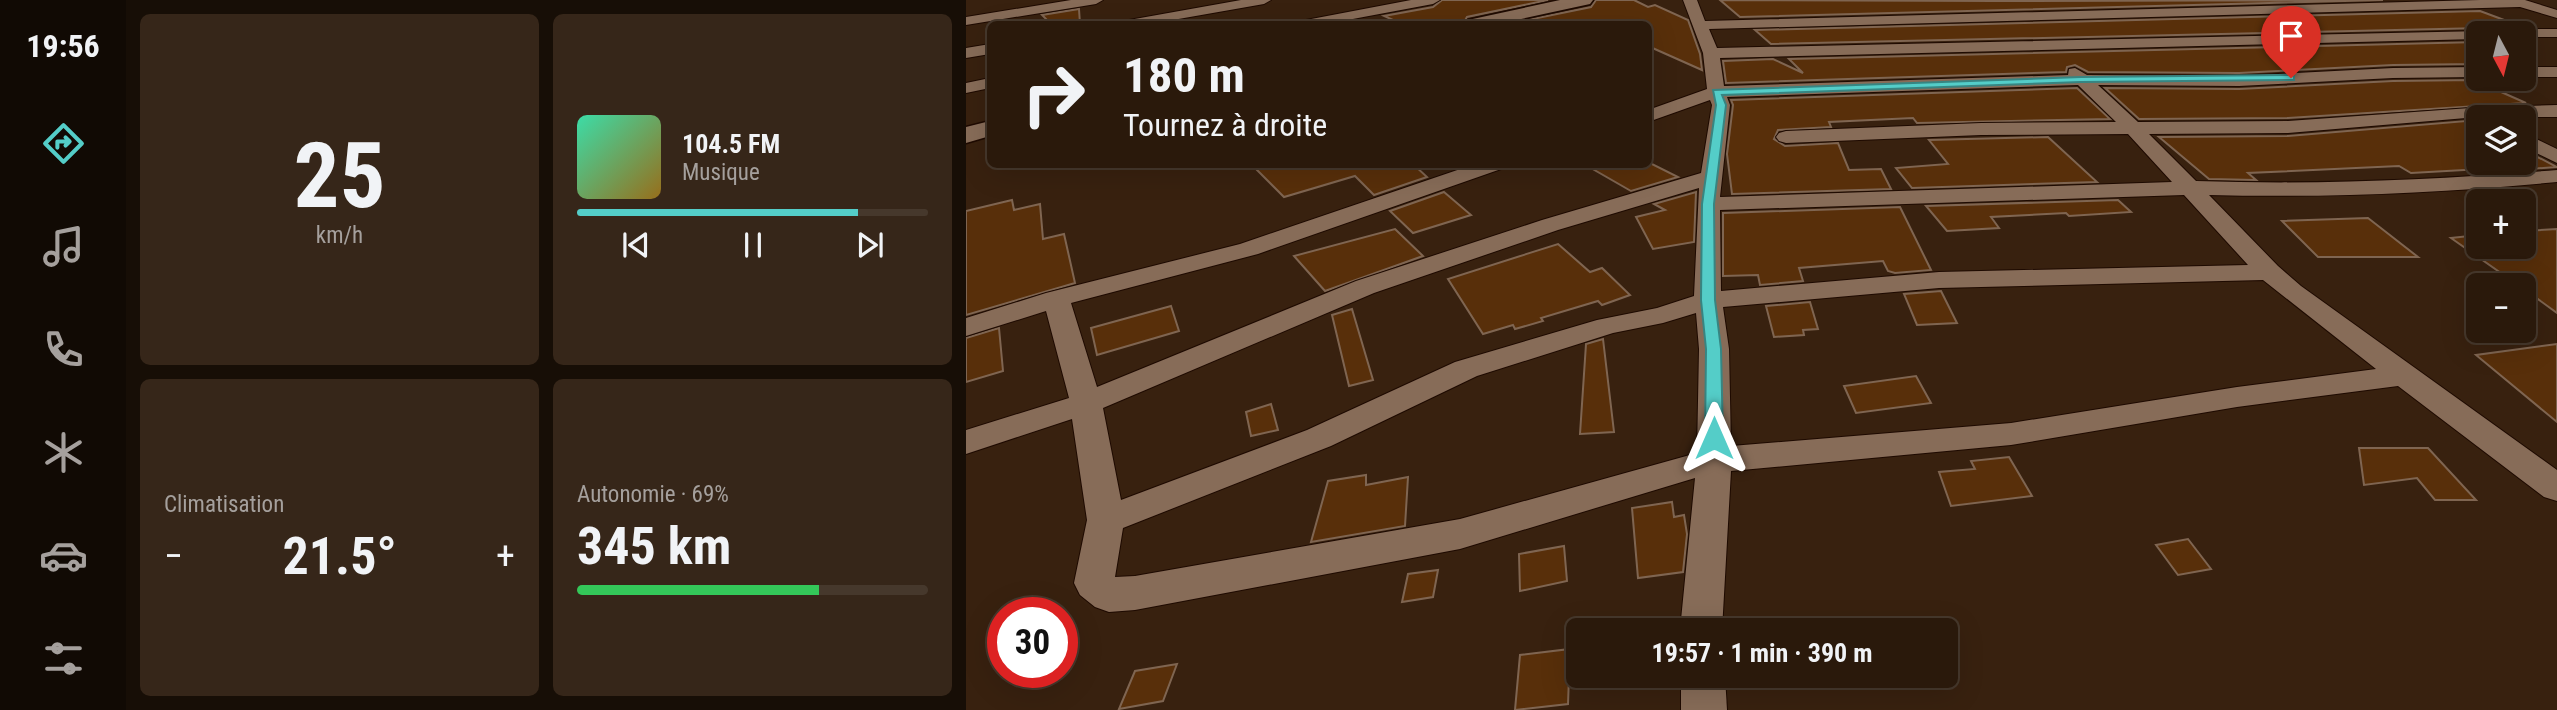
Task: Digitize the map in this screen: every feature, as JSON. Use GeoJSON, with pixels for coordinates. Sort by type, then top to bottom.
{"type":"FeatureCollection","features":[{"type":"Feature","properties":{"kind":"street"},"geometry":{"type":"LineString","coordinates":[[966,21],[1096,0]]}},
{"type":"Feature","properties":{"kind":"street"},"geometry":{"type":"LineString","coordinates":[[1146,21],[1264,0]]}},
{"type":"Feature","properties":{"kind":"street"},"geometry":{"type":"LineString","coordinates":[[1322,21],[1433,0]]}},
{"type":"Feature","properties":{"kind":"street"},"geometry":{"type":"LineString","coordinates":[[1489,21],[1584,0]]}},
{"type":"Feature","properties":{"kind":"street"},"geometry":{"type":"LineString","coordinates":[[2266,0],[2466,111]]}},
{"type":"Feature","properties":{"kind":"street"},"geometry":{"type":"LineString","coordinates":[[1702,618],[1714,460],[1714,349],[1708,300],[1710,191],[1721,105],[1716,92],[1711,53],[1696,12],[2011,8],[2285,10],[2516,1],[2557,14]]}},
{"type":"Feature","properties":{"kind":"street"},"geometry":{"type":"LineString","coordinates":[[2011,8],[2044,44],[2135,130],[2269,272],[2292,292],[2551,479]]}},
{"type":"Feature","properties":{"kind":"street"},"geometry":{"type":"LineString","coordinates":[[2536,33],[2557,33]]}},
{"type":"Feature","properties":{"kind":"street"},"geometry":{"type":"LineString","coordinates":[[1711,53],[2466,34]]}},
{"type":"Feature","properties":{"kind":"street"},"geometry":{"type":"LineString","coordinates":[[966,53],[987,50]]}},
{"type":"Feature","properties":{"kind":"street"},"geometry":{"type":"LineString","coordinates":[[1652,113],[1716,92],[2081,80],[2239,80],[2466,72]]}},
{"type":"Feature","properties":{"kind":"street"},"geometry":{"type":"LineString","coordinates":[[2536,72],[2557,72]]}},
{"type":"Feature","properties":{"kind":"street"},"geometry":{"type":"LineString","coordinates":[[966,88],[987,84]]}},
{"type":"Feature","properties":{"kind":"street"},"geometry":{"type":"LineString","coordinates":[[2536,112],[2557,111]]}},
{"type":"Feature","properties":{"kind":"street"},"geometry":{"type":"LineString","coordinates":[[1786,137],[1982,129],[2288,127],[2466,116]]}},
{"type":"Feature","properties":{"kind":"street"},"geometry":{"type":"LineString","coordinates":[[966,135],[987,131]]}},
{"type":"Feature","properties":{"kind":"street"},"geometry":{"type":"LineString","coordinates":[[2536,146],[2557,157]]}},
{"type":"Feature","properties":{"kind":"street"},"geometry":{"type":"LineString","coordinates":[[966,327],[1056,299],[1249,249],[1485,168]]}},
{"type":"Feature","properties":{"kind":"street"},"geometry":{"type":"LineString","coordinates":[[966,442],[1086,403],[1365,287],[1550,225],[1638,201],[1710,191],[2191,188],[2311,191],[2455,185],[2557,176]]}},
{"type":"Feature","properties":{"kind":"street"},"geometry":{"type":"LineString","coordinates":[[1106,520],[1319,438],[1466,369],[1608,326],[1663,314],[1708,300],[1939,281],[2269,272]]}},
{"type":"Feature","properties":{"kind":"street"},"geometry":{"type":"LineString","coordinates":[[1056,299],[1086,403],[1106,520],[1094,583],[1109,595],[1135,593],[1460,534],[1714,460],[2011,434],[2236,397],[2406,375]]}},
{"type":"Feature","properties":{"kind":"street"},"geometry":{"type":"LineString","coordinates":[[1703,688],[1704,710]]}},
{"type":"Feature","properties":{"kind":"building"},"geometry":{"type":"Polygon","coordinates":[[[1442,0],[1548,0],[1467,17],[1465,21],[1395,21],[1384,16],[1433,7],[1442,0]]]}},
{"type":"Feature","properties":{"kind":"building"},"geometry":{"type":"Polygon","coordinates":[[[1596,0],[1634,0],[1648,7],[1655,5],[1688,20],[1700,54],[1702,70],[1652,48],[1652,21],[1523,21],[1591,7],[1596,0]]]}},
{"type":"Feature","properties":{"kind":"building"},"geometry":{"type":"Polygon","coordinates":[[[1720,0],[1995,1],[2383,0],[1740,17],[1720,0]]]}},
{"type":"Feature","properties":{"kind":"building"},"geometry":{"type":"Polygon","coordinates":[[[1079,9],[1080,21],[1048,21],[1042,15],[1079,9]]]}},
{"type":"Feature","properties":{"kind":"building"},"geometry":{"type":"Polygon","coordinates":[[[2480,11],[2507,21],[2466,21],[2466,28],[1771,44],[1755,30],[2480,11]]]}},
{"type":"Feature","properties":{"kind":"building"},"geometry":{"type":"Polygon","coordinates":[[[2466,42],[2466,64],[2239,73],[2088,72],[2075,65],[2067,67],[2066,72],[1726,83],[1723,61],[1773,59],[1803,73],[1789,59],[2466,42]]]}},
{"type":"Feature","properties":{"kind":"building"},"geometry":{"type":"Polygon","coordinates":[[[2466,80],[2466,91],[2499,91],[2526,103],[2288,118],[2139,119],[2105,88],[2239,89],[2466,80]]]}},
{"type":"Feature","properties":{"kind":"building"},"geometry":{"type":"Polygon","coordinates":[[[2077,88],[2110,119],[1917,123],[1913,118],[1829,122],[1831,127],[1778,130],[1774,139],[1785,146],[1838,143],[1849,170],[1881,169],[1891,189],[1732,194],[1727,154],[1733,105],[1731,100],[2077,88]]]}},
{"type":"Feature","properties":{"kind":"building"},"geometry":{"type":"Polygon","coordinates":[[[2466,121],[2466,170],[2411,173],[2399,166],[2248,173],[2256,180],[2209,179],[2159,137],[2288,136],[2466,121]]]}},
{"type":"Feature","properties":{"kind":"building"},"geometry":{"type":"Polygon","coordinates":[[[2048,137],[2097,182],[1912,188],[1896,168],[1948,164],[1929,140],[2048,137]]]}},
{"type":"Feature","properties":{"kind":"building"},"geometry":{"type":"Polygon","coordinates":[[[2536,156],[2557,167],[2536,169],[2536,156]]]}},
{"type":"Feature","properties":{"kind":"building"},"geometry":{"type":"Polygon","coordinates":[[[1652,164],[1678,177],[1631,191],[1591,168],[1652,168],[1652,164]]]}},
{"type":"Feature","properties":{"kind":"building"},"geometry":{"type":"Polygon","coordinates":[[[1255,168],[1417,168],[1427,177],[1374,195],[1355,176],[1284,197],[1255,168]]]}},
{"type":"Feature","properties":{"kind":"building"},"geometry":{"type":"Polygon","coordinates":[[[1444,192],[1471,215],[1413,233],[1390,211],[1444,192]]]}},
{"type":"Feature","properties":{"kind":"building"},"geometry":{"type":"Polygon","coordinates":[[[1696,192],[1694,242],[1653,249],[1636,217],[1665,210],[1654,204],[1696,192]]]}},
{"type":"Feature","properties":{"kind":"building"},"geometry":{"type":"Polygon","coordinates":[[[1012,200],[1014,210],[1040,204],[1043,239],[1064,234],[1075,283],[966,315],[966,211],[1012,200]]]}},
{"type":"Feature","properties":{"kind":"building"},"geometry":{"type":"Polygon","coordinates":[[[2118,200],[2131,212],[1991,217],[1999,228],[1947,231],[1926,206],[2118,200]]]}},
{"type":"Feature","properties":{"kind":"building"},"geometry":{"type":"Polygon","coordinates":[[[1900,207],[1931,270],[1895,273],[1888,271],[1883,261],[1799,268],[1803,281],[1760,285],[1758,275],[1723,276],[1723,213],[1900,207]]]}},
{"type":"Feature","properties":{"kind":"building"},"geometry":{"type":"Polygon","coordinates":[[[2368,218],[2418,257],[2318,257],[2282,221],[2368,218]]]}},
{"type":"Feature","properties":{"kind":"building"},"geometry":{"type":"Polygon","coordinates":[[[1395,229],[1423,256],[1325,291],[1294,256],[1395,229]]]}},
{"type":"Feature","properties":{"kind":"building"},"geometry":{"type":"Polygon","coordinates":[[[2557,229],[2557,313],[2536,298],[2536,273],[2501,273],[2481,259],[2536,259],[2536,230],[2557,229]]]}},
{"type":"Feature","properties":{"kind":"building"},"geometry":{"type":"Polygon","coordinates":[[[2466,236],[2466,249],[2451,238],[2466,236]]]}},
{"type":"Feature","properties":{"kind":"building"},"geometry":{"type":"Polygon","coordinates":[[[1558,244],[1590,272],[1602,268],[1630,295],[1602,305],[1598,301],[1541,318],[1543,321],[1515,329],[1513,325],[1483,334],[1448,279],[1558,244]]]}},
{"type":"Feature","properties":{"kind":"building"},"geometry":{"type":"Polygon","coordinates":[[[1941,291],[1957,323],[1917,325],[1904,294],[1941,291]]]}},
{"type":"Feature","properties":{"kind":"building"},"geometry":{"type":"Polygon","coordinates":[[[1810,302],[1818,329],[1803,330],[1804,335],[1774,337],[1766,306],[1810,302]]]}},
{"type":"Feature","properties":{"kind":"building"},"geometry":{"type":"Polygon","coordinates":[[[1171,306],[1179,331],[1097,355],[1091,328],[1171,306]]]}},
{"type":"Feature","properties":{"kind":"building"},"geometry":{"type":"Polygon","coordinates":[[[1352,309],[1373,380],[1349,386],[1332,315],[1352,309]]]}},
{"type":"Feature","properties":{"kind":"building"},"geometry":{"type":"Polygon","coordinates":[[[999,328],[1003,371],[966,382],[966,338],[999,328]]]}},
{"type":"Feature","properties":{"kind":"building"},"geometry":{"type":"Polygon","coordinates":[[[1603,339],[1614,432],[1580,434],[1586,344],[1603,339]]]}},
{"type":"Feature","properties":{"kind":"building"},"geometry":{"type":"Polygon","coordinates":[[[2557,344],[2557,422],[2476,355],[2557,344]]]}},
{"type":"Feature","properties":{"kind":"building"},"geometry":{"type":"Polygon","coordinates":[[[1916,376],[1931,403],[1856,413],[1844,386],[1916,376]]]}},
{"type":"Feature","properties":{"kind":"building"},"geometry":{"type":"Polygon","coordinates":[[[1271,404],[1278,430],[1251,436],[1246,412],[1271,404]]]}},
{"type":"Feature","properties":{"kind":"building"},"geometry":{"type":"Polygon","coordinates":[[[2359,448],[2428,448],[2476,500],[2435,500],[2417,478],[2364,485],[2359,448]]]}},
{"type":"Feature","properties":{"kind":"building"},"geometry":{"type":"Polygon","coordinates":[[[2009,457],[2032,496],[1951,506],[1939,472],[1975,469],[1971,461],[2009,457]]]}},
{"type":"Feature","properties":{"kind":"building"},"geometry":{"type":"Polygon","coordinates":[[[1366,475],[1366,485],[1408,477],[1405,526],[1311,542],[1328,481],[1366,475]]]}},
{"type":"Feature","properties":{"kind":"building"},"geometry":{"type":"Polygon","coordinates":[[[1672,502],[1674,517],[1684,515],[1687,534],[1683,572],[1638,578],[1632,508],[1672,502]]]}},
{"type":"Feature","properties":{"kind":"building"},"geometry":{"type":"Polygon","coordinates":[[[2188,539],[2211,569],[2178,575],[2156,545],[2188,539]]]}},
{"type":"Feature","properties":{"kind":"building"},"geometry":{"type":"Polygon","coordinates":[[[1564,546],[1567,581],[1520,591],[1519,554],[1564,546]]]}},
{"type":"Feature","properties":{"kind":"building"},"geometry":{"type":"Polygon","coordinates":[[[1438,570],[1433,597],[1402,602],[1408,574],[1438,570]]]}},
{"type":"Feature","properties":{"kind":"building"},"geometry":{"type":"Polygon","coordinates":[[[1566,649],[1568,704],[1515,710],[1520,655],[1566,649]]]}},
{"type":"Feature","properties":{"kind":"building"},"geometry":{"type":"Polygon","coordinates":[[[1177,664],[1163,701],[1119,709],[1135,671],[1177,664]]]}},
{"type":"Feature","properties":{"kind":"route"},"geometry":{"type":"LineString","coordinates":[[1714,438],[1714,349],[1708,300],[1708,204],[1721,105],[1716,92],[1912,84],[2291,78]]}}]}
